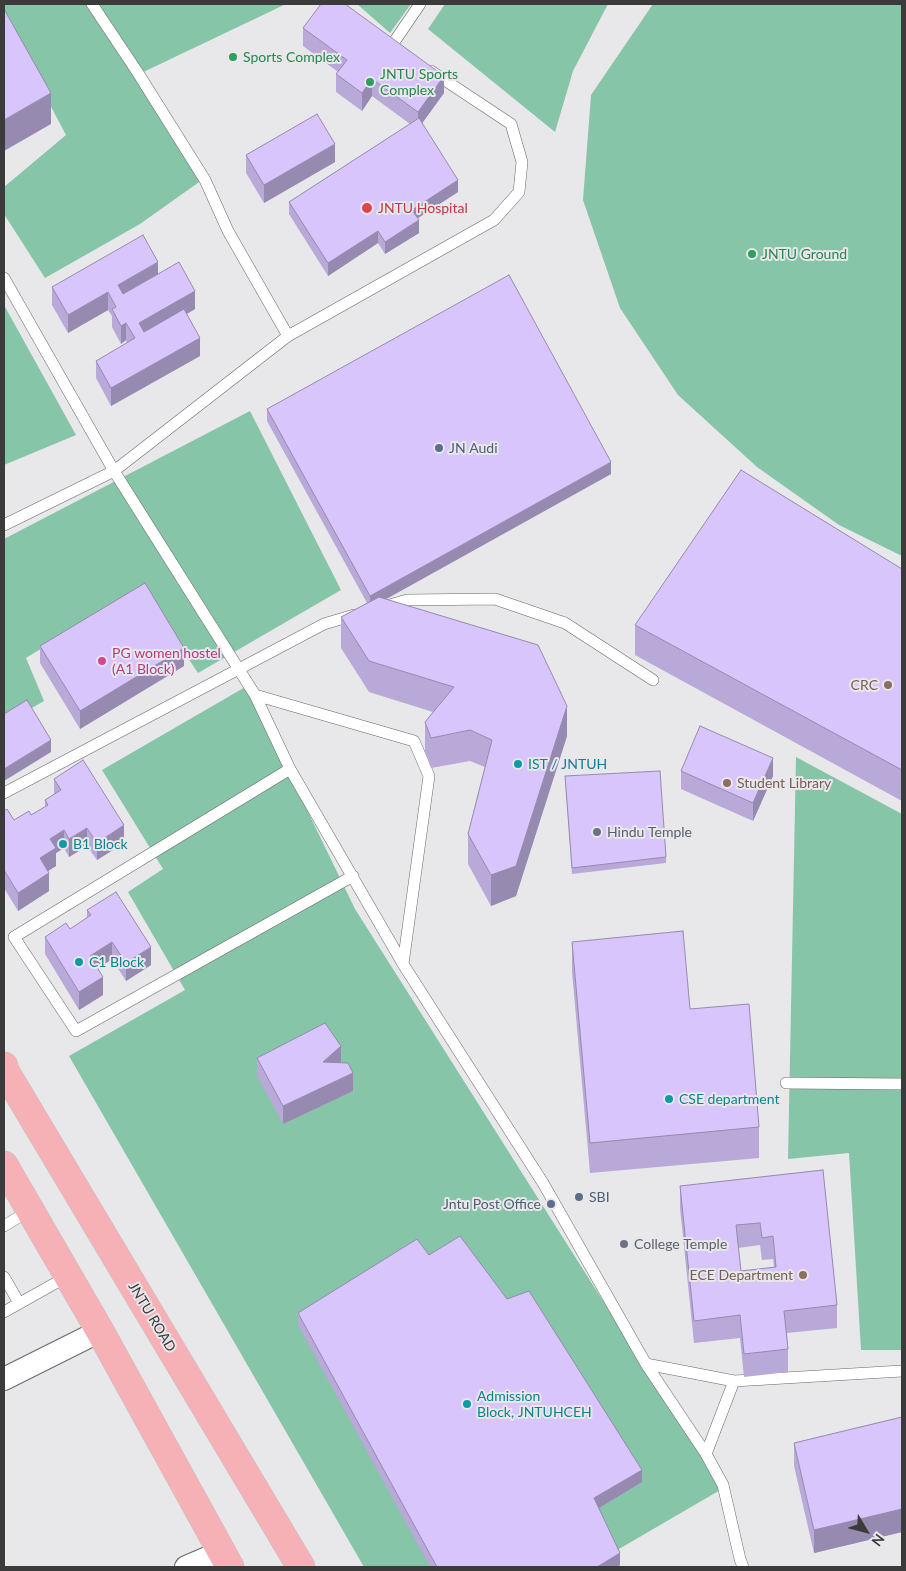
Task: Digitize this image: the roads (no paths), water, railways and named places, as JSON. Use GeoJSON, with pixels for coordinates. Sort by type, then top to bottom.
{"type":"FeatureCollection","features":[{"type":"Feature","properties":{"kind":"main road","name":"JNTU ROAD"},"geometry":{"type":"LineString","coordinates":[[4,1068],[301,1567]]}},
{"type":"Feature","properties":{"kind":"main road"},"geometry":{"type":"LineString","coordinates":[[4,1166],[100,1331],[225,1559]]}},
{"type":"Feature","properties":{"kind":"street"},"geometry":{"type":"LineString","coordinates":[[4,1379],[100,1331]]}},
{"type":"Feature","properties":{"kind":"street"},"geometry":{"type":"LineString","coordinates":[[186,1567],[225,1559]]}},
{"type":"Feature","properties":{"kind":"lane"},"geometry":{"type":"LineString","coordinates":[[92,4],[206,180],[228,230],[288,336]]}},
{"type":"Feature","properties":{"kind":"lane"},"geometry":{"type":"LineString","coordinates":[[392,45],[420,4]]}},
{"type":"Feature","properties":{"kind":"lane"},"geometry":{"type":"LineString","coordinates":[[4,525],[114,471],[288,336],[494,220],[519,192],[522,162],[510,124],[424,66]]}},
{"type":"Feature","properties":{"kind":"lane"},"geometry":{"type":"LineString","coordinates":[[4,278],[114,471],[255,695],[290,769],[403,964],[543,1183],[646,1364],[706,1454],[724,1485],[743,1567]]}},
{"type":"Feature","properties":{"kind":"lane"},"geometry":{"type":"LineString","coordinates":[[4,793],[324,624],[407,600],[495,599],[566,623],[653,680]]}},
{"type":"Feature","properties":{"kind":"lane"},"geometry":{"type":"LineString","coordinates":[[255,695],[414,741],[429,776],[403,964]]}},
{"type":"Feature","properties":{"kind":"lane"},"geometry":{"type":"LineString","coordinates":[[290,769],[14,937],[76,1031],[353,876]]}},
{"type":"Feature","properties":{"kind":"lane"},"geometry":{"type":"LineString","coordinates":[[786,1083],[902,1084]]}},
{"type":"Feature","properties":{"kind":"lane"},"geometry":{"type":"LineString","coordinates":[[4,1226],[30,1210]]}},
{"type":"Feature","properties":{"kind":"lane"},"geometry":{"type":"LineString","coordinates":[[4,1312],[68,1276]]}},
{"type":"Feature","properties":{"kind":"lane"},"geometry":{"type":"LineString","coordinates":[[4,1277],[19,1303]]}},
{"type":"Feature","properties":{"kind":"lane"},"geometry":{"type":"LineString","coordinates":[[646,1364],[734,1381],[902,1371]]}},
{"type":"Feature","properties":{"kind":"lane"},"geometry":{"type":"LineString","coordinates":[[706,1454],[734,1381]]}},
{"type":"Feature","properties":{"kind":"place","name":"Sports Complex"},"geometry":{"type":"Point","coordinates":[233,57]}},
{"type":"Feature","properties":{"kind":"place","name":"JNTU Sports Complex"},"geometry":{"type":"Point","coordinates":[370,82]}},
{"type":"Feature","properties":{"kind":"place","name":"JNTU Hospital"},"geometry":{"type":"Point","coordinates":[367,208]}},
{"type":"Feature","properties":{"kind":"place","name":"JNTU Ground"},"geometry":{"type":"Point","coordinates":[752,254]}},
{"type":"Feature","properties":{"kind":"place","name":"JN Audi"},"geometry":{"type":"Point","coordinates":[439,448]}},
{"type":"Feature","properties":{"kind":"place","name":"PG women hostel (A1 Block)"},"geometry":{"type":"Point","coordinates":[102,661]}},
{"type":"Feature","properties":{"kind":"place","name":"CRC"},"geometry":{"type":"Point","coordinates":[888,685]}},
{"type":"Feature","properties":{"kind":"place","name":"IST / JNTUH"},"geometry":{"type":"Point","coordinates":[518,764]}},
{"type":"Feature","properties":{"kind":"place","name":"Student Library"},"geometry":{"type":"Point","coordinates":[727,783]}},
{"type":"Feature","properties":{"kind":"place","name":"Hindu Temple"},"geometry":{"type":"Point","coordinates":[597,832]}},
{"type":"Feature","properties":{"kind":"place","name":"B1 Block"},"geometry":{"type":"Point","coordinates":[63,844]}},
{"type":"Feature","properties":{"kind":"place","name":"C1 Block"},"geometry":{"type":"Point","coordinates":[79,962]}},
{"type":"Feature","properties":{"kind":"place","name":"CSE department"},"geometry":{"type":"Point","coordinates":[669,1099]}},
{"type":"Feature","properties":{"kind":"place","name":"SBI"},"geometry":{"type":"Point","coordinates":[579,1197]}},
{"type":"Feature","properties":{"kind":"place","name":"Jntu Post Office"},"geometry":{"type":"Point","coordinates":[551,1204]}},
{"type":"Feature","properties":{"kind":"place","name":"College Temple"},"geometry":{"type":"Point","coordinates":[624,1244]}},
{"type":"Feature","properties":{"kind":"place","name":"ECE Department"},"geometry":{"type":"Point","coordinates":[803,1275]}},
{"type":"Feature","properties":{"kind":"place","name":"Admission Block, JNTUHCEH"},"geometry":{"type":"Point","coordinates":[467,1404]}}]}
